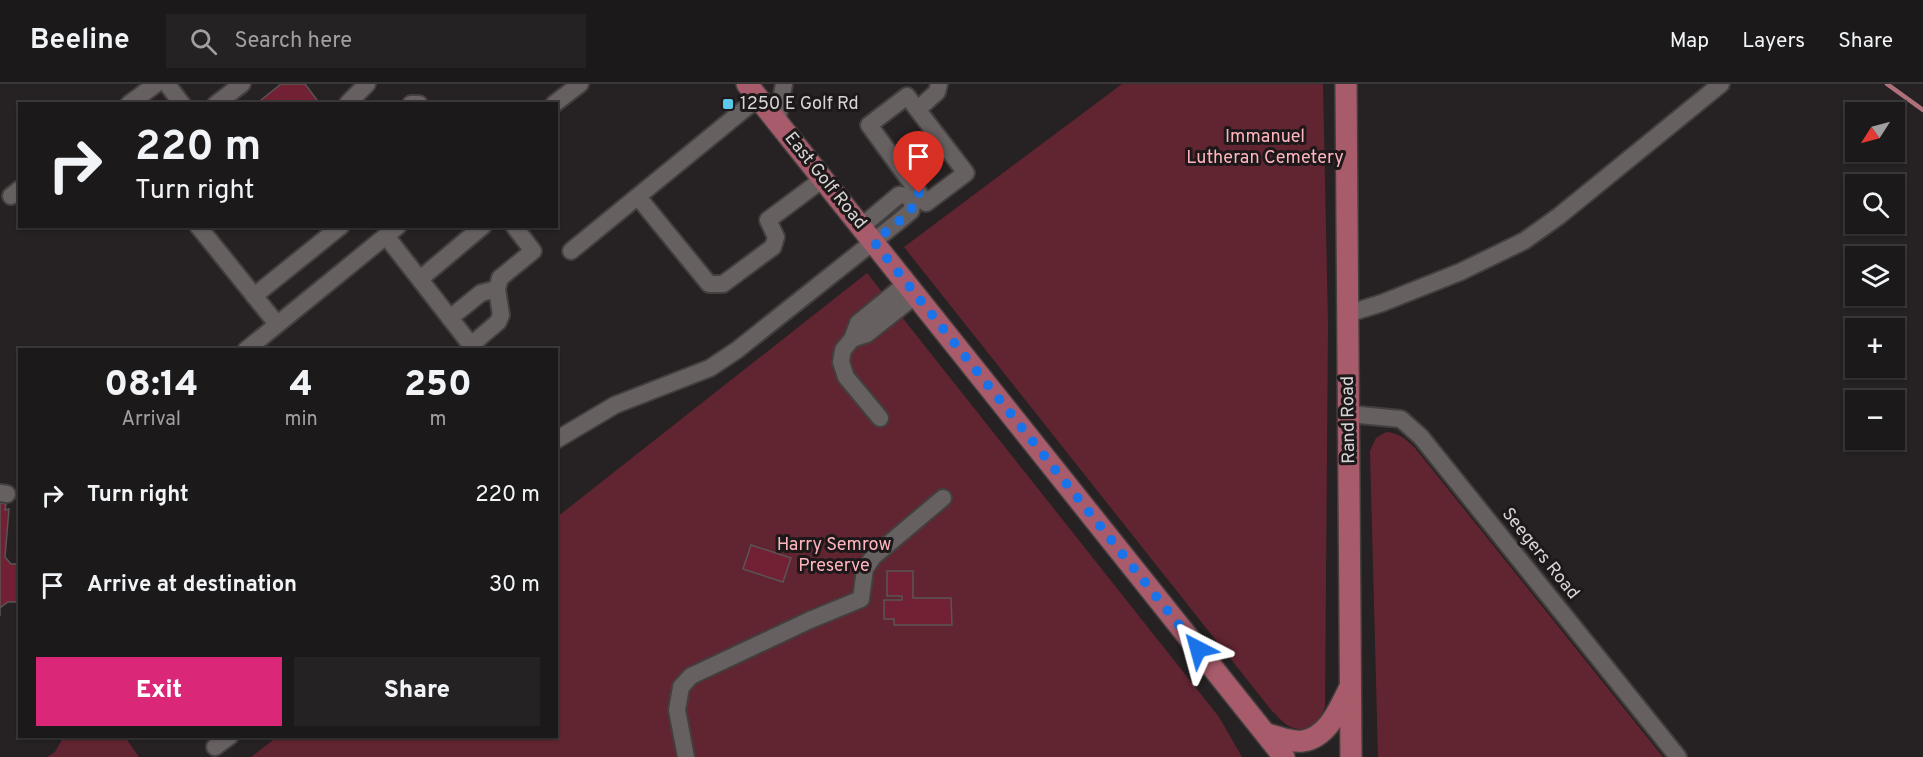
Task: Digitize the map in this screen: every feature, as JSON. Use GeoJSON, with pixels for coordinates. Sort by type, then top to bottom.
{"type":"FeatureCollection","features":[{"type":"Feature","properties":{"kind":"main road","name":"Rand Road"},"geometry":{"type":"LineString","coordinates":[[1346,84],[1351,757]]}},
{"type":"Feature","properties":{"kind":"main road","name":"East Golf Road"},"geometry":{"type":"LineString","coordinates":[[752,91],[1284,757]]}},
{"type":"Feature","properties":{"kind":"main road"},"geometry":{"type":"LineString","coordinates":[[1266,734],[1302,741],[1315,737],[1337,714],[1351,686]]}},
{"type":"Feature","properties":{"kind":"street"},"geometry":{"type":"LineString","coordinates":[[167,84],[180,102]]}},
{"type":"Feature","properties":{"kind":"street"},"geometry":{"type":"LineString","coordinates":[[219,102],[242,84]]}},
{"type":"Feature","properties":{"kind":"street"},"geometry":{"type":"LineString","coordinates":[[349,102],[367,84]]}},
{"type":"Feature","properties":{"kind":"street"},"geometry":{"type":"LineString","coordinates":[[557,102],[580,84]]}},
{"type":"Feature","properties":{"kind":"street"},"geometry":{"type":"LineString","coordinates":[[777,122],[783,84]]}},
{"type":"Feature","properties":{"kind":"street"},"geometry":{"type":"LineString","coordinates":[[918,110],[934,96],[939,84]]}},
{"type":"Feature","properties":{"kind":"street"},"geometry":{"type":"LineString","coordinates":[[1347,314],[1461,272],[1524,241],[1721,84]]}},
{"type":"Feature","properties":{"kind":"street"},"geometry":{"type":"LineString","coordinates":[[909,90],[918,110],[966,172],[926,202],[916,195],[869,125],[909,90]]}},
{"type":"Feature","properties":{"kind":"street"},"geometry":{"type":"LineString","coordinates":[[132,102],[148,91]]}},
{"type":"Feature","properties":{"kind":"street"},"geometry":{"type":"LineString","coordinates":[[571,251],[638,197],[752,91]]}},
{"type":"Feature","properties":{"kind":"street"},"geometry":{"type":"LineString","coordinates":[[638,197],[709,284],[723,284],[773,247],[776,237],[768,220],[823,179]]}},
{"type":"Feature","properties":{"kind":"street"},"geometry":{"type":"LineString","coordinates":[[558,439],[615,405],[710,368],[737,350],[868,234],[911,211],[916,195]]}},
{"type":"Feature","properties":{"kind":"street"},"geometry":{"type":"LineString","coordinates":[[200,228],[278,324]]}},
{"type":"Feature","properties":{"kind":"street"},"geometry":{"type":"LineString","coordinates":[[254,296],[338,228]]}},
{"type":"Feature","properties":{"kind":"street"},"geometry":{"type":"LineString","coordinates":[[420,279],[481,228]]}},
{"type":"Feature","properties":{"kind":"street"},"geometry":{"type":"LineString","coordinates":[[248,348],[392,231],[420,279],[471,345],[498,322],[501,315],[497,289],[500,278],[533,251],[516,228]]}},
{"type":"Feature","properties":{"kind":"street"},"geometry":{"type":"LineString","coordinates":[[450,318],[481,293],[497,289]]}},
{"type":"Feature","properties":{"kind":"street"},"geometry":{"type":"LineString","coordinates":[[880,418],[846,377],[841,362],[843,350],[852,339],[867,334],[912,289]]}},
{"type":"Feature","properties":{"kind":"street","name":"Seegers Road"},"geometry":{"type":"LineString","coordinates":[[1349,414],[1401,419],[1421,437],[1678,757]]}},
{"type":"Feature","properties":{"kind":"street"},"geometry":{"type":"LineString","coordinates":[[686,757],[677,710],[681,687],[691,676],[810,620],[861,599],[865,569],[873,556],[943,498]]}},
{"type":"Feature","properties":{"kind":"street"},"geometry":{"type":"LineString","coordinates":[[215,747],[227,738]]}},
{"type":"Feature","properties":{"kind":"green space","name":"Immanuel Lutheran Cemetery"},"geometry":{"type":"Polygon","coordinates":[[[1122,84],[1323,84],[1328,325],[1325,706],[1320,718],[1306,728],[1300,729],[1287,725],[1272,711],[904,247],[1122,84]]]}},
{"type":"Feature","properties":{"kind":"green space","name":"Harry Semrow Preserve"},"geometry":{"type":"Polygon","coordinates":[[[867,273],[1219,717],[1242,757],[251,757],[276,738],[558,738],[558,516],[867,273]]]}},
{"type":"Feature","properties":{"kind":"green space"},"geometry":{"type":"Polygon","coordinates":[[[1386,432],[1402,437],[1415,448],[1663,757],[1378,757],[1370,451],[1376,438],[1386,432]]]}},
{"type":"Feature","properties":{"kind":"green space"},"geometry":{"type":"Polygon","coordinates":[[[63,738],[126,738],[139,757],[47,757],[55,752],[63,738]]]}},
{"type":"Feature","properties":{"kind":"building"},"geometry":{"type":"Polygon","coordinates":[[[281,84],[305,84],[318,102],[258,102],[281,84]]]}},
{"type":"Feature","properties":{"kind":"building"},"geometry":{"type":"Polygon","coordinates":[[[0,503],[6,504],[5,510],[9,509],[5,557],[11,564],[18,564],[18,602],[8,602],[0,608],[0,503]]]}},
{"type":"Feature","properties":{"kind":"building"},"geometry":{"type":"Polygon","coordinates":[[[751,545],[791,558],[783,582],[743,569],[751,545]]]}},
{"type":"Feature","properties":{"kind":"building"},"geometry":{"type":"Polygon","coordinates":[[[887,571],[913,571],[913,598],[951,598],[952,625],[894,625],[894,619],[884,619],[884,600],[902,600],[902,596],[887,596],[887,571]]]}},
{"type":"Feature","properties":{"kind":"waterway"},"geometry":{"type":"LineString","coordinates":[[1887,84],[1923,110]]}},
{"type":"Feature","properties":{"kind":"place","name":"1250 E Golf Rd"},"geometry":{"type":"Point","coordinates":[728,104]}},
{"type":"Feature","properties":{"kind":"route"},"geometry":{"type":"LineString","coordinates":[[919,193],[914,197],[911,211],[874,242],[1198,649]]}}]}
